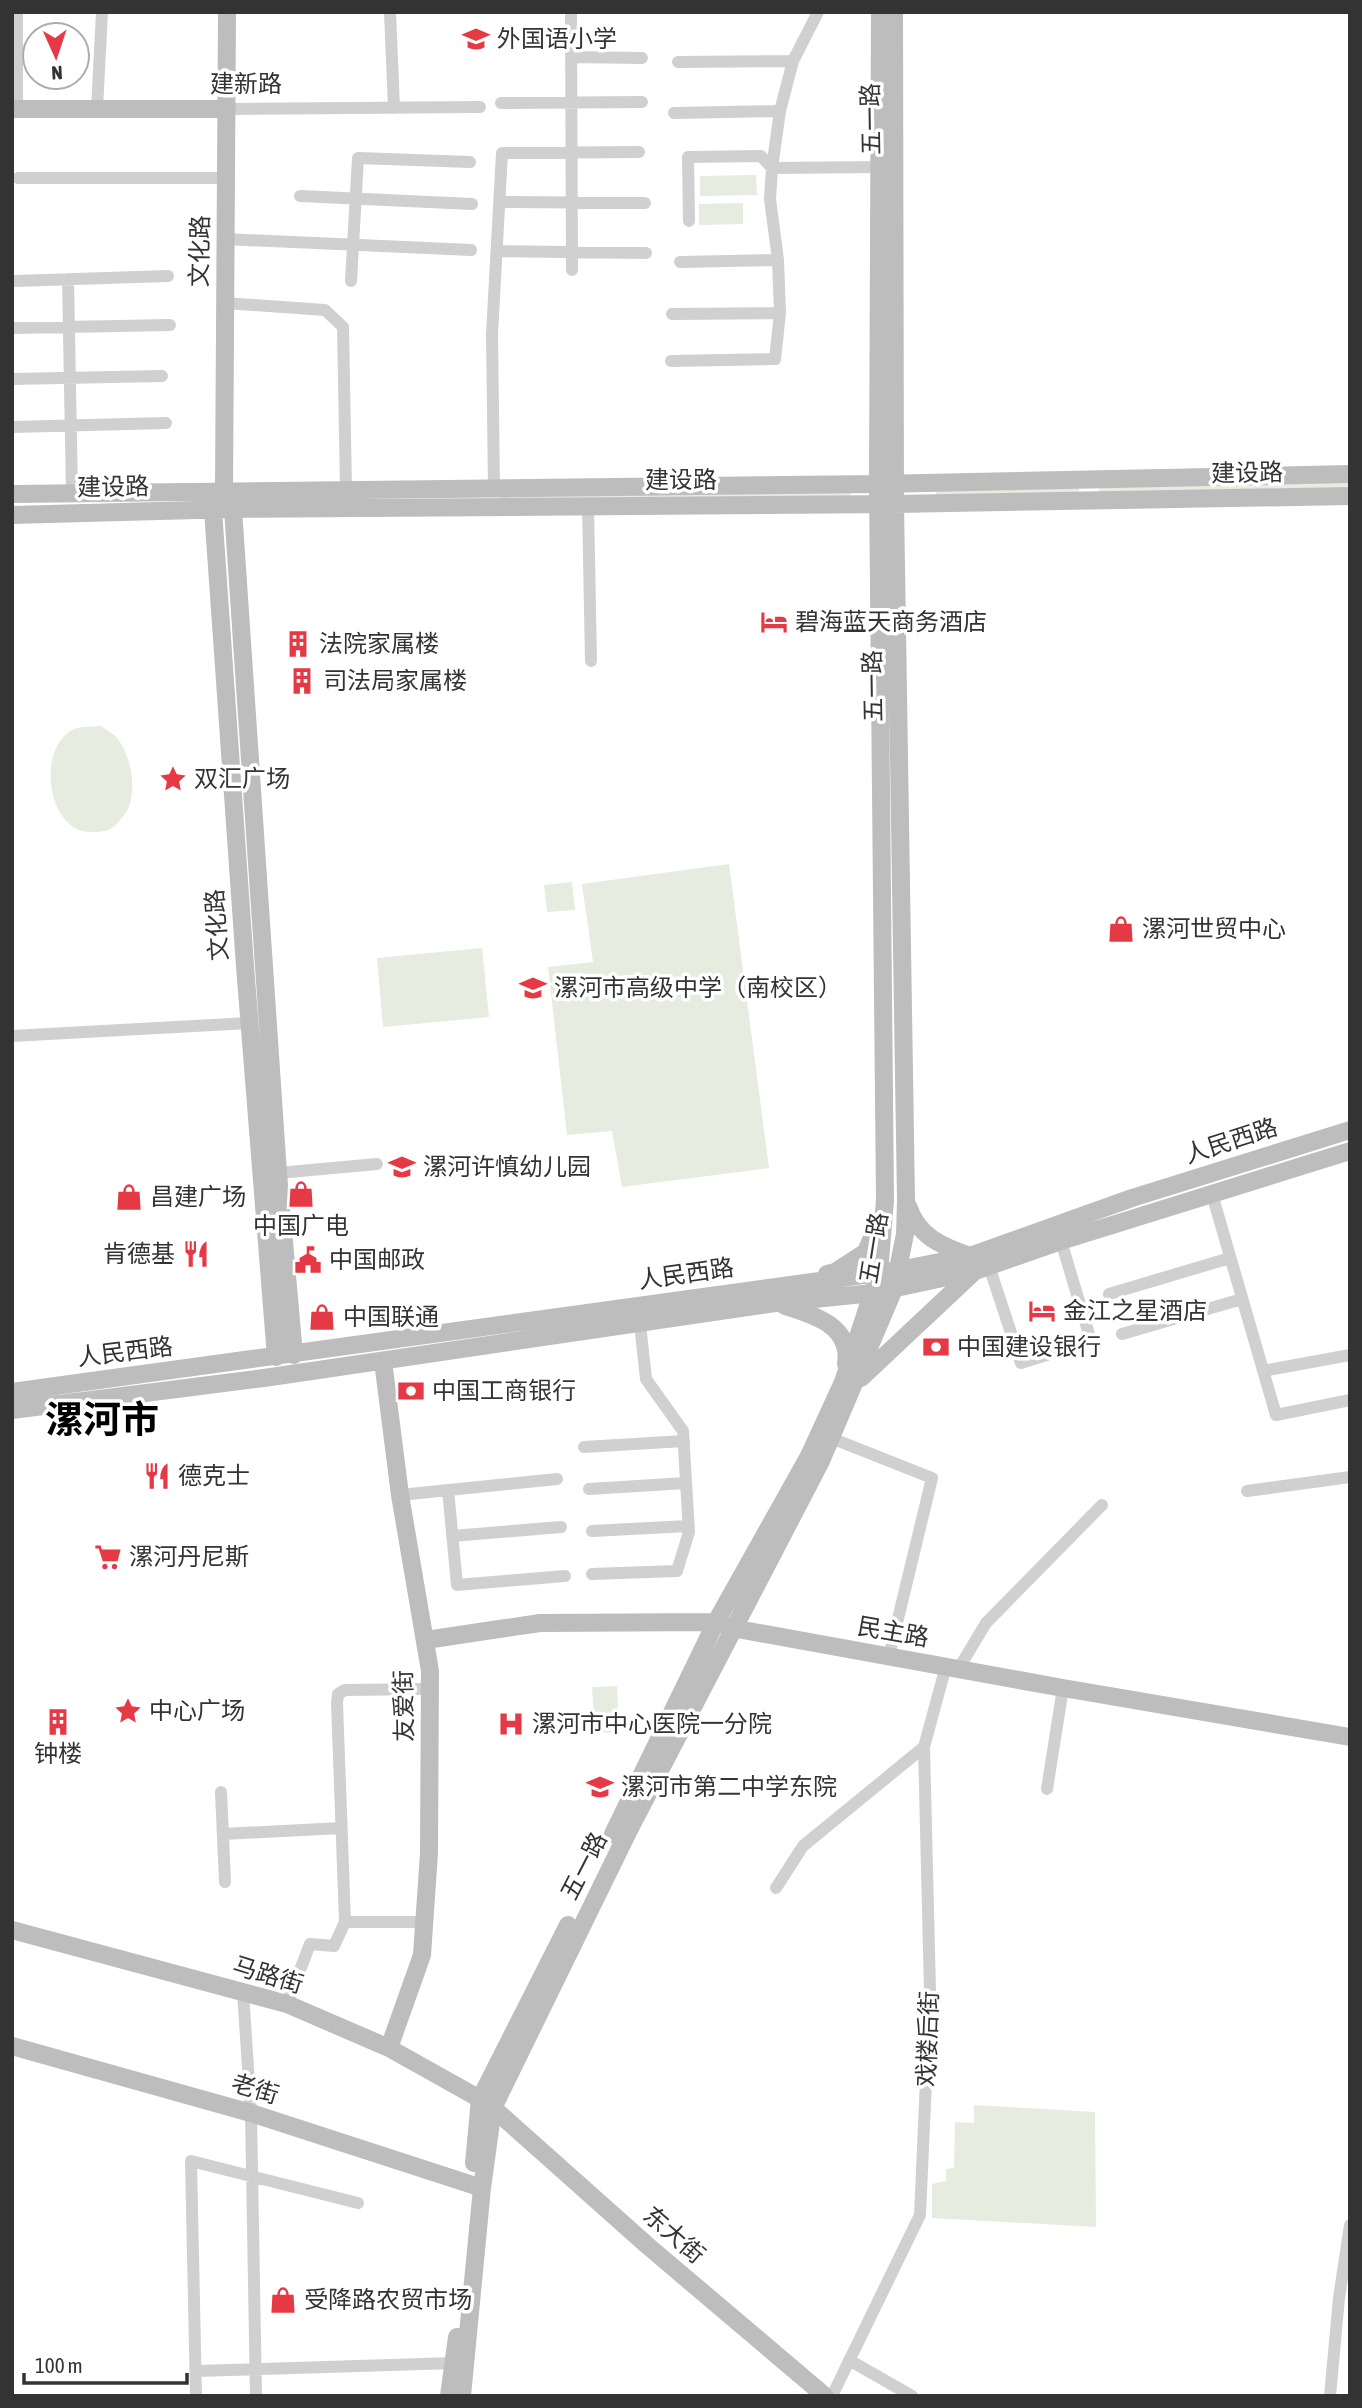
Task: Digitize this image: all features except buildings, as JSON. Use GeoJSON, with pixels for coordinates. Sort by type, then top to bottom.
{"type":"FeatureCollection","features":[{"type":"Feature","properties":{"kind":"street"},"geometry":{"type":"LineString","coordinates":[[15,109],[17,12]]}},
{"type":"Feature","properties":{"kind":"street"},"geometry":{"type":"LineString","coordinates":[[97,109],[103,12]]}},
{"type":"Feature","properties":{"kind":"street","name":"文化路"},"geometry":{"type":"LineString","coordinates":[[227,12],[224,491],[233,509],[288,1350]]}},
{"type":"Feature","properties":{"kind":"street"},"geometry":{"type":"LineString","coordinates":[[390,12],[394,108]]}},
{"type":"Feature","properties":{"kind":"street"},"geometry":{"type":"LineString","coordinates":[[571,12],[572,270]]}},
{"type":"Feature","properties":{"kind":"street"},"geometry":{"type":"LineString","coordinates":[[671,360],[775,359],[780,313],[778,260],[770,199],[772,168],[780,111],[793,61],[818,12]]}},
{"type":"Feature","properties":{"kind":"street","name":"五一路"},"geometry":{"type":"LineString","coordinates":[[880,12],[888,167]]}},
{"type":"Feature","properties":{"kind":"street","name":"五一路"},"geometry":{"type":"LineString","coordinates":[[449,2396],[486,2104],[604,1880],[724,1625],[849,1383],[894,1289],[899,1270],[905,1234],[906,1200],[886,484],[888,167],[894,12]]}},
{"type":"Feature","properties":{"kind":"street"},"geometry":{"type":"LineString","coordinates":[[571,57],[642,58]]}},
{"type":"Feature","properties":{"kind":"street"},"geometry":{"type":"LineString","coordinates":[[678,62],[793,61]]}},
{"type":"Feature","properties":{"kind":"street"},"geometry":{"type":"LineString","coordinates":[[501,103],[642,102]]}},
{"type":"Feature","properties":{"kind":"street","name":"建新路"},"geometry":{"type":"LineString","coordinates":[[15,109],[480,107]]}},
{"type":"Feature","properties":{"kind":"street"},"geometry":{"type":"LineString","coordinates":[[674,113],[780,111]]}},
{"type":"Feature","properties":{"kind":"street"},"geometry":{"type":"LineString","coordinates":[[494,506],[492,334],[502,153],[639,152]]}},
{"type":"Feature","properties":{"kind":"street"},"geometry":{"type":"LineString","coordinates":[[689,220],[688,157],[761,156],[772,168],[888,167]]}},
{"type":"Feature","properties":{"kind":"street"},"geometry":{"type":"LineString","coordinates":[[351,281],[358,158],[470,162]]}},
{"type":"Feature","properties":{"kind":"street"},"geometry":{"type":"LineString","coordinates":[[18,178],[226,178]]}},
{"type":"Feature","properties":{"kind":"street"},"geometry":{"type":"LineString","coordinates":[[300,196],[472,204]]}},
{"type":"Feature","properties":{"kind":"street"},"geometry":{"type":"LineString","coordinates":[[500,202],[645,203]]}},
{"type":"Feature","properties":{"kind":"street"},"geometry":{"type":"LineString","coordinates":[[225,239],[471,250]]}},
{"type":"Feature","properties":{"kind":"street"},"geometry":{"type":"LineString","coordinates":[[498,251],[646,253]]}},
{"type":"Feature","properties":{"kind":"street"},"geometry":{"type":"LineString","coordinates":[[680,262],[778,260]]}},
{"type":"Feature","properties":{"kind":"street"},"geometry":{"type":"LineString","coordinates":[[14,281],[169,276]]}},
{"type":"Feature","properties":{"kind":"street"},"geometry":{"type":"LineString","coordinates":[[68,279],[72,513]]}},
{"type":"Feature","properties":{"kind":"street"},"geometry":{"type":"LineString","coordinates":[[224,303],[325,310],[343,327],[346,489]]}},
{"type":"Feature","properties":{"kind":"street"},"geometry":{"type":"LineString","coordinates":[[672,314],[780,313]]}},
{"type":"Feature","properties":{"kind":"street"},"geometry":{"type":"LineString","coordinates":[[12,328],[170,325]]}},
{"type":"Feature","properties":{"kind":"street"},"geometry":{"type":"LineString","coordinates":[[12,379],[162,376]]}},
{"type":"Feature","properties":{"kind":"street"},"geometry":{"type":"LineString","coordinates":[[12,427],[166,423]]}},
{"type":"Feature","properties":{"kind":"street","name":"建设路"},"geometry":{"type":"LineString","coordinates":[[12,494],[886,484],[1350,474]]}},
{"type":"Feature","properties":{"kind":"street"},"geometry":{"type":"LineString","coordinates":[[1089,480],[1090,500]]}},
{"type":"Feature","properties":{"kind":"street"},"geometry":{"type":"LineString","coordinates":[[213,510],[224,491]]}},
{"type":"Feature","properties":{"kind":"street","name":"建设路"},"geometry":{"type":"LineString","coordinates":[[12,515],[233,509],[887,504],[1350,496]]}},
{"type":"Feature","properties":{"kind":"street","name":"五一路"},"geometry":{"type":"LineString","coordinates":[[724,1625],[821,1461],[849,1383],[878,1273],[885,1200],[887,504]]}},
{"type":"Feature","properties":{"kind":"street"},"geometry":{"type":"LineString","coordinates":[[588,506],[591,661]]}},
{"type":"Feature","properties":{"kind":"street","name":"文化路"},"geometry":{"type":"LineString","coordinates":[[213,510],[249,1023],[275,1338],[288,1350]]}},
{"type":"Feature","properties":{"kind":"street"},"geometry":{"type":"LineString","coordinates":[[12,1036],[249,1023]]}},
{"type":"Feature","properties":{"kind":"street","name":"人民西路"},"geometry":{"type":"LineString","coordinates":[[12,1392],[288,1350],[899,1270],[978,1264],[1132,1198],[1350,1129]]}},
{"type":"Feature","properties":{"kind":"street","name":"人民西路"},"geometry":{"type":"LineString","coordinates":[[12,1410],[264,1378],[775,1303],[894,1289],[1060,1241],[1350,1151]]}},
{"type":"Feature","properties":{"kind":"street"},"geometry":{"type":"LineString","coordinates":[[278,1173],[377,1164]]}},
{"type":"Feature","properties":{"kind":"street"},"geometry":{"type":"LineString","coordinates":[[1212,1194],[1276,1415],[1350,1401]]}},
{"type":"Feature","properties":{"kind":"street"},"geometry":{"type":"LineString","coordinates":[[789,1284],[835,1272],[866,1252],[885,1200]]}},
{"type":"Feature","properties":{"kind":"street"},"geometry":{"type":"LineString","coordinates":[[906,1200],[913,1222],[933,1240],[978,1264],[1021,1363],[1091,1341],[1060,1241]]}},
{"type":"Feature","properties":{"kind":"street"},"geometry":{"type":"LineString","coordinates":[[1110,1294],[1230,1258]]}},
{"type":"Feature","properties":{"kind":"street"},"geometry":{"type":"LineString","coordinates":[[849,1383],[978,1264]]}},
{"type":"Feature","properties":{"kind":"street"},"geometry":{"type":"LineString","coordinates":[[1122,1334],[1242,1298]]}},
{"type":"Feature","properties":{"kind":"street"},"geometry":{"type":"LineString","coordinates":[[775,1303],[826,1320],[837,1331],[844,1342],[849,1383]]}},
{"type":"Feature","properties":{"kind":"street"},"geometry":{"type":"LineString","coordinates":[[592,1574],[677,1571],[689,1532],[683,1431],[646,1378],[640,1324]]}},
{"type":"Feature","properties":{"kind":"street"},"geometry":{"type":"LineString","coordinates":[[1263,1371],[1350,1355]]}},
{"type":"Feature","properties":{"kind":"street","name":"友爱街"},"geometry":{"type":"LineString","coordinates":[[383,1361],[400,1495],[426,1640],[430,1689],[429,1853],[422,1955],[389,2048]]}},
{"type":"Feature","properties":{"kind":"street"},"geometry":{"type":"LineString","coordinates":[[831,1438],[932,1478],[888,1656]]}},
{"type":"Feature","properties":{"kind":"street"},"geometry":{"type":"LineString","coordinates":[[584,1447],[684,1441]]}},
{"type":"Feature","properties":{"kind":"street"},"geometry":{"type":"LineString","coordinates":[[1247,1491],[1350,1477]]}},
{"type":"Feature","properties":{"kind":"street"},"geometry":{"type":"LineString","coordinates":[[400,1495],[557,1479]]}},
{"type":"Feature","properties":{"kind":"street"},"geometry":{"type":"LineString","coordinates":[[589,1489],[686,1483]]}},
{"type":"Feature","properties":{"kind":"street"},"geometry":{"type":"LineString","coordinates":[[448,1490],[457,1586],[565,1576]]}},
{"type":"Feature","properties":{"kind":"street","name":"戏楼后街"},"geometry":{"type":"LineString","coordinates":[[832,2396],[919,2215],[930,1991],[924,1747],[952,1667],[986,1623],[1102,1505]]}},
{"type":"Feature","properties":{"kind":"street"},"geometry":{"type":"LineString","coordinates":[[592,1531],[688,1526]]}},
{"type":"Feature","properties":{"kind":"street"},"geometry":{"type":"LineString","coordinates":[[452,1536],[561,1527]]}},
{"type":"Feature","properties":{"kind":"street","name":"民主路"},"geometry":{"type":"LineString","coordinates":[[426,1640],[540,1623],[724,1625],[1063,1688],[1350,1737]]}},
{"type":"Feature","properties":{"kind":"street"},"geometry":{"type":"LineString","coordinates":[[1047,1789],[1063,1688]]}},
{"type":"Feature","properties":{"kind":"street"},"geometry":{"type":"LineString","coordinates":[[287,2004],[310,1944],[334,1946],[345,1922],[338,1694],[345,1690],[430,1689]]}},
{"type":"Feature","properties":{"kind":"street"},"geometry":{"type":"LineString","coordinates":[[776,1888],[803,1846],[924,1747]]}},
{"type":"Feature","properties":{"kind":"street"},"geometry":{"type":"LineString","coordinates":[[221,1792],[225,1882]]}},
{"type":"Feature","properties":{"kind":"street"},"geometry":{"type":"LineString","coordinates":[[223,1834],[341,1828]]}},
{"type":"Feature","properties":{"kind":"street"},"geometry":{"type":"LineString","coordinates":[[345,1922],[425,1922]]}},
{"type":"Feature","properties":{"kind":"street","name":"马路街"},"geometry":{"type":"LineString","coordinates":[[12,1930],[287,2004],[389,2048],[486,2104]]}},
{"type":"Feature","properties":{"kind":"street"},"geometry":{"type":"LineString","coordinates":[[243,1992],[251,2113],[256,2396]]}},
{"type":"Feature","properties":{"kind":"street","name":"老街"},"geometry":{"type":"LineString","coordinates":[[12,2046],[251,2113],[477,2187]]}},
{"type":"Feature","properties":{"kind":"street","name":"东大街"},"geometry":{"type":"LineString","coordinates":[[486,2104],[825,2396]]}},
{"type":"Feature","properties":{"kind":"street"},"geometry":{"type":"LineString","coordinates":[[196,2396],[191,2161],[358,2203]]}},
{"type":"Feature","properties":{"kind":"street","name":"五一路"},"geometry":{"type":"LineString","coordinates":[[462,2396],[477,2187]]}},
{"type":"Feature","properties":{"kind":"street"},"geometry":{"type":"LineString","coordinates":[[1330,2396],[1344,2298],[1350,2225]]}},
{"type":"Feature","properties":{"kind":"street"},"geometry":{"type":"LineString","coordinates":[[849,2360],[912,2396]]}},
{"type":"Feature","properties":{"kind":"street"},"geometry":{"type":"LineString","coordinates":[[196,2371],[454,2363]]}},
{"type":"Feature","properties":{"kind":"shaded area"},"geometry":{"type":"Polygon","coordinates":[[[756,175],[757,195],[700,196],[700,176],[756,175]]]}},
{"type":"Feature","properties":{"kind":"shaded area"},"geometry":{"type":"Polygon","coordinates":[[[743,203],[743,224],[699,225],[699,204],[743,203]]]}},
{"type":"Feature","properties":{"kind":"shaded area"},"geometry":{"type":"Polygon","coordinates":[[[1350,481],[1350,489],[1099,493],[1099,485],[1350,481]]]}},
{"type":"Feature","properties":{"kind":"shaded area"},"geometry":{"type":"Polygon","coordinates":[[[1079,485],[1079,493],[936,496],[936,488],[1079,485]]]}},
{"type":"Feature","properties":{"kind":"shaded area"},"geometry":{"type":"Polygon","coordinates":[[[850,490],[851,497],[500,500],[500,492],[850,490]]]}},
{"type":"Feature","properties":{"kind":"shaded area"},"geometry":{"type":"Polygon","coordinates":[[[101,726],[114,735],[124,750],[128,759],[132,789],[128,808],[115,826],[101,832],[93,832],[77,829],[65,820],[56,805],[51,770],[54,753],[62,739],[77,728],[101,726]]]}},
{"type":"Feature","properties":{"kind":"shaded area"},"geometry":{"type":"Polygon","coordinates":[[[729,864],[769,1168],[622,1187],[612,1131],[567,1135],[548,967],[593,962],[582,884],[729,864]]]}},
{"type":"Feature","properties":{"kind":"shaded area"},"geometry":{"type":"Polygon","coordinates":[[[572,882],[575,910],[547,912],[544,885],[572,882]]]}},
{"type":"Feature","properties":{"kind":"shaded area"},"geometry":{"type":"Polygon","coordinates":[[[482,948],[489,1017],[383,1027],[377,958],[482,948]]]}},
{"type":"Feature","properties":{"kind":"shaded area"},"geometry":{"type":"Polygon","coordinates":[[[617,1686],[619,1732],[595,1733],[592,1687],[617,1686]]]}},
{"type":"Feature","properties":{"kind":"shaded area"},"geometry":{"type":"Polygon","coordinates":[[[974,2105],[1095,2112],[1096,2227],[932,2218],[932,2184],[946,2181],[946,2169],[954,2168],[955,2122],[974,2123],[974,2105]]]}},
{"type":"Feature","properties":{"kind":"place","name":"外国语小学"},"geometry":{"type":"Point","coordinates":[476,39]}},
{"type":"Feature","properties":{"kind":"place","name":"碧海蓝天商务酒店"},"geometry":{"type":"Point","coordinates":[774,622]}},
{"type":"Feature","properties":{"kind":"place","name":"法院家属楼"},"geometry":{"type":"Point","coordinates":[298,644]}},
{"type":"Feature","properties":{"kind":"place","name":"司法局家属楼"},"geometry":{"type":"Point","coordinates":[302,681]}},
{"type":"Feature","properties":{"kind":"place","name":"双汇广场"},"geometry":{"type":"Point","coordinates":[173,779]}},
{"type":"Feature","properties":{"kind":"place","name":"漯河世贸中心"},"geometry":{"type":"Point","coordinates":[1121,929]}},
{"type":"Feature","properties":{"kind":"place","name":"漯河市高级中学（南校区）"},"geometry":{"type":"Point","coordinates":[533,988]}},
{"type":"Feature","properties":{"kind":"place","name":"漯河许慎幼儿园"},"geometry":{"type":"Point","coordinates":[402,1167]}},
{"type":"Feature","properties":{"kind":"place","name":"中国广电"},"geometry":{"type":"Point","coordinates":[301,1194]}},
{"type":"Feature","properties":{"kind":"place","name":"昌建广场"},"geometry":{"type":"Point","coordinates":[129,1197]}},
{"type":"Feature","properties":{"kind":"place","name":"肯德基"},"geometry":{"type":"Point","coordinates":[196,1254]}},
{"type":"Feature","properties":{"kind":"place","name":"中国邮政"},"geometry":{"type":"Point","coordinates":[308,1260]}},
{"type":"Feature","properties":{"kind":"place","name":"金江之星酒店"},"geometry":{"type":"Point","coordinates":[1042,1311]}},
{"type":"Feature","properties":{"kind":"place","name":"中国联通"},"geometry":{"type":"Point","coordinates":[322,1317]}},
{"type":"Feature","properties":{"kind":"place","name":"中国建设银行"},"geometry":{"type":"Point","coordinates":[936,1347]}},
{"type":"Feature","properties":{"kind":"place","name":"中国工商银行"},"geometry":{"type":"Point","coordinates":[411,1391]}},
{"type":"Feature","properties":{"kind":"place","name":"德克士"},"geometry":{"type":"Point","coordinates":[157,1476]}},
{"type":"Feature","properties":{"kind":"place","name":"漯河丹尼斯"},"geometry":{"type":"Point","coordinates":[108,1557]}},
{"type":"Feature","properties":{"kind":"place","name":"中心广场"},"geometry":{"type":"Point","coordinates":[128,1711]}},
{"type":"Feature","properties":{"kind":"place","name":"钟楼"},"geometry":{"type":"Point","coordinates":[58,1722]}},
{"type":"Feature","properties":{"kind":"place","name":"漯河市中心医院一分院"},"geometry":{"type":"Point","coordinates":[511,1724]}},
{"type":"Feature","properties":{"kind":"place","name":"漯河市第二中学东院"},"geometry":{"type":"Point","coordinates":[600,1787]}},
{"type":"Feature","properties":{"kind":"place","name":"受降路农贸市场"},"geometry":{"type":"Point","coordinates":[283,2300]}},
{"type":"Feature","properties":{"kind":"district","name":"漯河市"},"geometry":{"type":"Point","coordinates":[102,1420]}}]}
